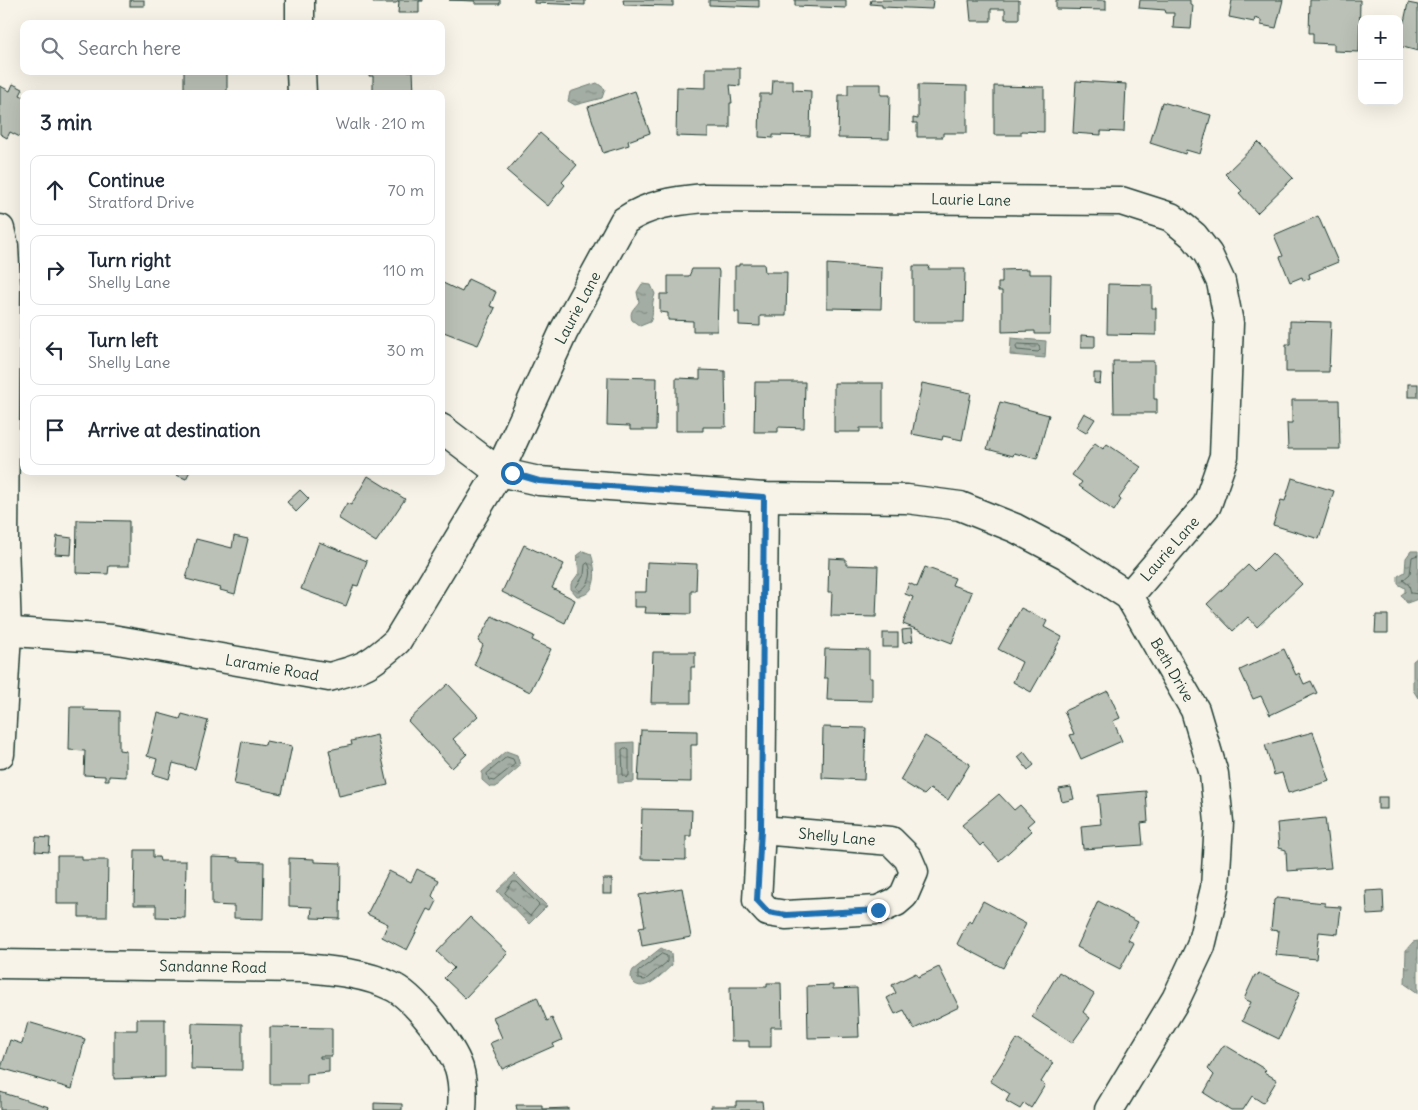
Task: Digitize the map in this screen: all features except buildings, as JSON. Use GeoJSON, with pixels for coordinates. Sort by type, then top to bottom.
{"type":"FeatureCollection","features":[{"type":"Feature","properties":{"kind":"street"},"geometry":{"type":"LineString","coordinates":[[300,0],[300,20]]}},
{"type":"Feature","properties":{"kind":"street"},"geometry":{"type":"LineString","coordinates":[[301,75],[302,90]]}},
{"type":"Feature","properties":{"kind":"street","name":"Laurie Lane"},"geometry":{"type":"LineString","coordinates":[[499,472],[564,332],[624,221],[638,211],[667,202],[704,198],[1121,201],[1171,217],[1194,236],[1208,254],[1221,282],[1229,323],[1224,456],[1207,505],[1129,596]]}},
{"type":"Feature","properties":{"kind":"street"},"geometry":{"type":"LineString","coordinates":[[0,229],[4,246],[6,285],[4,632],[0,754]]}},
{"type":"Feature","properties":{"kind":"street"},"geometry":{"type":"LineString","coordinates":[[445,431],[499,472]]}},
{"type":"Feature","properties":{"kind":"street","name":"Laramie Road"},"geometry":{"type":"LineString","coordinates":[[4,632],[112,639],[329,677],[362,668],[375,660],[397,641],[499,472]]}},
{"type":"Feature","properties":{"kind":"street","name":"Beth Drive"},"geometry":{"type":"LineString","coordinates":[[499,472],[539,481],[604,487],[627,486],[764,497],[907,499],[960,506],[1015,528],[1066,555],[1129,596],[1195,710],[1214,774],[1219,822],[1215,888],[1200,946],[1176,999],[1109,1110]]}},
{"type":"Feature","properties":{"kind":"street","name":"Shelly Lane"},"geometry":{"type":"LineString","coordinates":[[761,830],[892,842],[908,858],[914,872],[904,895],[896,902],[878,910],[786,915],[768,912],[757,900],[761,830],[764,497]]}},
{"type":"Feature","properties":{"kind":"street","name":"Sandanne Road"},"geometry":{"type":"LineString","coordinates":[[0,964],[304,968],[348,972],[393,986],[416,1005],[445,1041],[459,1069],[462,1110]]}},
{"type":"Feature","properties":{"kind":"water"},"geometry":{"type":"Polygon","coordinates":[[[597,83],[605,89],[602,98],[575,105],[568,101],[570,92],[597,83]]]}},
{"type":"Feature","properties":{"kind":"water"},"geometry":{"type":"Polygon","coordinates":[[[642,284],[651,285],[655,294],[650,322],[640,326],[632,320],[631,314],[639,302],[637,292],[642,284]]]}},
{"type":"Feature","properties":{"kind":"water"},"geometry":{"type":"Polygon","coordinates":[[[1011,338],[1046,341],[1045,358],[1010,355],[1011,338]]]}},
{"type":"Feature","properties":{"kind":"water"},"geometry":{"type":"Polygon","coordinates":[[[583,551],[591,554],[595,573],[589,591],[584,595],[577,596],[571,589],[571,584],[579,573],[577,556],[583,551]]]}},
{"type":"Feature","properties":{"kind":"water"},"geometry":{"type":"Polygon","coordinates":[[[1411,551],[1418,551],[1418,599],[1407,603],[1401,595],[1405,592],[1405,588],[1398,584],[1398,576],[1405,572],[1406,558],[1411,551]]]}},
{"type":"Feature","properties":{"kind":"water"},"geometry":{"type":"Polygon","coordinates":[[[1418,657],[1418,698],[1413,690],[1413,661],[1418,657]]]}},
{"type":"Feature","properties":{"kind":"water"},"geometry":{"type":"Polygon","coordinates":[[[634,742],[634,782],[618,783],[617,743],[634,742]]]}},
{"type":"Feature","properties":{"kind":"water"},"geometry":{"type":"Polygon","coordinates":[[[506,751],[517,755],[520,766],[496,787],[490,787],[482,780],[482,772],[506,751]]]}},
{"type":"Feature","properties":{"kind":"water"},"geometry":{"type":"Polygon","coordinates":[[[515,874],[547,906],[529,924],[497,891],[515,874]]]}},
{"type":"Feature","properties":{"kind":"water"},"geometry":{"type":"Polygon","coordinates":[[[1418,941],[1418,993],[1405,984],[1406,950],[1413,942],[1418,941]]]}},
{"type":"Feature","properties":{"kind":"water"},"geometry":{"type":"Polygon","coordinates":[[[661,948],[671,953],[672,965],[648,984],[643,986],[633,982],[631,974],[633,970],[661,948]]]}},
{"type":"Feature","properties":{"kind":"route"},"geometry":{"type":"LineString","coordinates":[[512,473],[539,481],[764,497],[761,830],[757,900],[768,912],[786,915],[878,910]]}}]}
